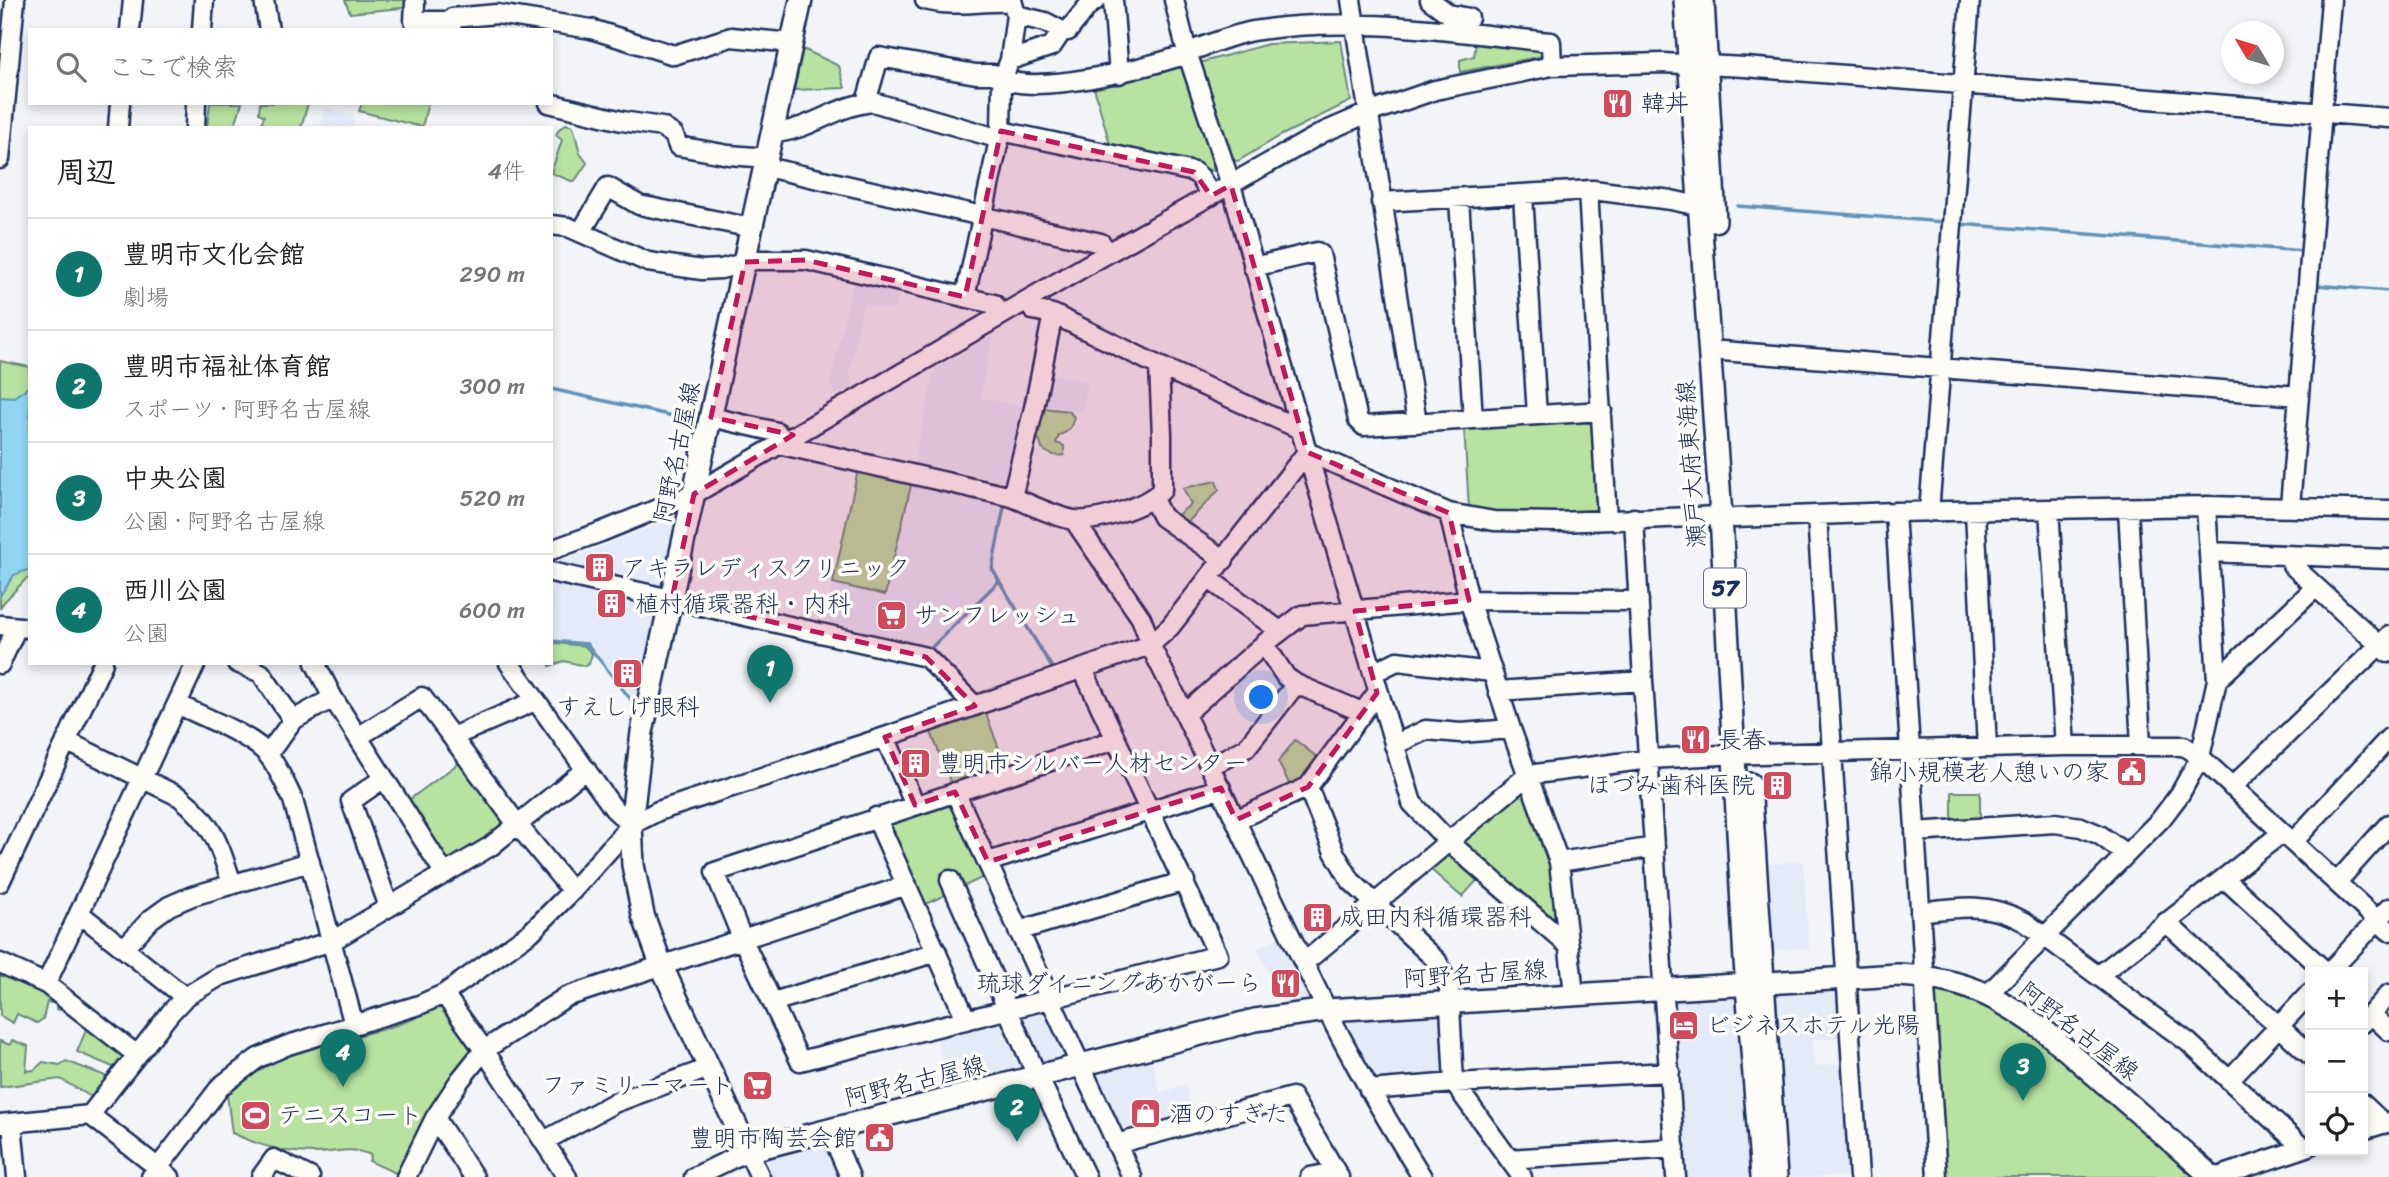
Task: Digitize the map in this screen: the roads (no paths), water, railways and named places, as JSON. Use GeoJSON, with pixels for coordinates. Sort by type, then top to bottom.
{"type":"FeatureCollection","features":[{"type":"Feature","properties":{"kind":"main road","name":"阿野名古屋線"},"geometry":{"type":"LineString","coordinates":[[801,0],[642,732],[631,825],[637,890],[643,915],[662,967],[748,1151],[1255,1020],[1327,1010],[1756,983],[1924,976],[1958,982],[2017,1010],[2046,1032],[2212,1177]]}},
{"type":"Feature","properties":{"kind":"main road","name":"瀬戸大府東海線"},"geometry":{"type":"LineString","coordinates":[[1685,0],[1698,65],[1722,351],[1727,517],[1756,983],[1762,1177]]}},
{"type":"Feature","properties":{"kind":"main road","name":"瀬戸大府東海線"},"geometry":{"type":"LineString","coordinates":[[1703,0],[1698,65],[1699,206],[1727,517]]}},
{"type":"Feature","properties":{"kind":"main road","name":"瀬戸大府東海線"},"geometry":{"type":"LineString","coordinates":[[1756,983],[1776,1177]]}},
{"type":"Feature","properties":{"kind":"street"},"geometry":{"type":"LineString","coordinates":[[0,159],[15,0]]}},
{"type":"Feature","properties":{"kind":"street"},"geometry":{"type":"LineString","coordinates":[[130,28],[133,0]]}},
{"type":"Feature","properties":{"kind":"street"},"geometry":{"type":"LineString","coordinates":[[202,28],[204,0]]}},
{"type":"Feature","properties":{"kind":"street"},"geometry":{"type":"LineString","coordinates":[[264,0],[269,28]]}},
{"type":"Feature","properties":{"kind":"street"},"geometry":{"type":"LineString","coordinates":[[925,0],[954,5],[995,1],[1013,6],[1062,31],[1068,31],[1096,0]]}},
{"type":"Feature","properties":{"kind":"street"},"geometry":{"type":"LineString","coordinates":[[1113,0],[1119,74]]}},
{"type":"Feature","properties":{"kind":"street"},"geometry":{"type":"LineString","coordinates":[[1174,0],[1412,803],[1449,842],[1569,946]]}},
{"type":"Feature","properties":{"kind":"street"},"geometry":{"type":"LineString","coordinates":[[1351,0],[1417,423]]}},
{"type":"Feature","properties":{"kind":"street"},"geometry":{"type":"LineString","coordinates":[[1430,0],[1449,14],[1469,17],[1550,42],[1552,66]]}},
{"type":"Feature","properties":{"kind":"street"},"geometry":{"type":"LineString","coordinates":[[1929,512],[1970,0]]}},
{"type":"Feature","properties":{"kind":"street"},"geometry":{"type":"LineString","coordinates":[[2290,507],[2331,0]]}},
{"type":"Feature","properties":{"kind":"street"},"geometry":{"type":"LineString","coordinates":[[415,3],[415,21],[443,21],[450,28]]}},
{"type":"Feature","properties":{"kind":"street"},"geometry":{"type":"LineString","coordinates":[[965,297],[1001,135],[1002,80],[1010,60],[1013,6]]}},
{"type":"Feature","properties":{"kind":"street"},"geometry":{"type":"LineString","coordinates":[[451,28],[452,18],[496,14],[591,29],[674,55],[731,37],[792,43]]}},
{"type":"Feature","properties":{"kind":"street"},"geometry":{"type":"LineString","coordinates":[[866,102],[879,57],[976,75],[994,74],[1002,80],[1044,83],[1119,74],[1250,32],[1298,25],[1404,26],[1469,17]]}},
{"type":"Feature","properties":{"kind":"street"},"geometry":{"type":"LineString","coordinates":[[1010,60],[1052,46],[1062,31]]}},
{"type":"Feature","properties":{"kind":"street"},"geometry":{"type":"LineString","coordinates":[[553,549],[694,495],[1108,253],[1324,132],[1368,113],[1435,90],[1552,66],[1650,63],[2389,118]]}},
{"type":"Feature","properties":{"kind":"street"},"geometry":{"type":"LineString","coordinates":[[773,133],[786,132],[838,110],[873,102],[1001,135],[1194,172],[1211,196]]}},
{"type":"Feature","properties":{"kind":"street"},"geometry":{"type":"LineString","coordinates":[[553,104],[622,121],[662,127],[674,135],[678,146],[767,162],[1101,243],[1108,253]]}},
{"type":"Feature","properties":{"kind":"street"},"geometry":{"type":"LineString","coordinates":[[118,126],[120,105]]}},
{"type":"Feature","properties":{"kind":"street"},"geometry":{"type":"LineString","coordinates":[[195,126],[196,105]]}},
{"type":"Feature","properties":{"kind":"street"},"geometry":{"type":"LineString","coordinates":[[581,232],[608,187],[639,205],[753,228]]}},
{"type":"Feature","properties":{"kind":"street"},"geometry":{"type":"LineString","coordinates":[[1381,202],[1588,190],[1699,206]]}},
{"type":"Feature","properties":{"kind":"street"},"geometry":{"type":"LineString","coordinates":[[1588,190],[1607,520]]}},
{"type":"Feature","properties":{"kind":"street"},"geometry":{"type":"LineString","coordinates":[[1523,195],[1537,415]]}},
{"type":"Feature","properties":{"kind":"street"},"geometry":{"type":"LineString","coordinates":[[1459,199],[1473,419]]}},
{"type":"Feature","properties":{"kind":"street"},"geometry":{"type":"LineString","coordinates":[[553,225],[569,227],[648,262],[702,270],[721,269],[745,262],[806,260],[994,304],[1001,315]]}},
{"type":"Feature","properties":{"kind":"street"},"geometry":{"type":"LineString","coordinates":[[1253,267],[1317,252],[1320,254],[1358,420],[1364,426],[1602,411]]}},
{"type":"Feature","properties":{"kind":"street"},"geometry":{"type":"LineString","coordinates":[[1027,300],[1033,310],[1053,314],[1159,366],[1300,429]]}},
{"type":"Feature","properties":{"kind":"street"},"geometry":{"type":"LineString","coordinates":[[1012,497],[1053,314]]}},
{"type":"Feature","properties":{"kind":"street"},"geometry":{"type":"LineString","coordinates":[[1722,351],[2299,396]]}},
{"type":"Feature","properties":{"kind":"street"},"geometry":{"type":"LineString","coordinates":[[781,443],[1012,497],[1074,520],[1121,513],[1153,499],[1162,490],[1159,366]]}},
{"type":"Feature","properties":{"kind":"street"},"geometry":{"type":"LineString","coordinates":[[711,417],[777,432],[781,443]]}},
{"type":"Feature","properties":{"kind":"street"},"geometry":{"type":"LineString","coordinates":[[1307,452],[1449,513],[1494,521],[1557,522],[1634,518],[2206,506],[2389,510]]}},
{"type":"Feature","properties":{"kind":"street"},"geometry":{"type":"LineString","coordinates":[[90,1115],[159,1174],[221,1086],[258,1058],[288,1045],[419,1005],[444,994],[531,932],[631,825],[658,811],[885,737],[1150,645],[1170,627],[1307,452]]}},
{"type":"Feature","properties":{"kind":"street"},"geometry":{"type":"LineString","coordinates":[[1153,499],[1162,517],[1224,560]]}},
{"type":"Feature","properties":{"kind":"street"},"geometry":{"type":"LineString","coordinates":[[1988,994],[2167,811],[2180,794],[2200,757],[2217,680],[2206,506]]}},
{"type":"Feature","properties":{"kind":"street"},"geometry":{"type":"LineString","coordinates":[[2128,508],[2141,745]]}},
{"type":"Feature","properties":{"kind":"street"},"geometry":{"type":"LineString","coordinates":[[2049,510],[2065,746]]}},
{"type":"Feature","properties":{"kind":"street"},"geometry":{"type":"LineString","coordinates":[[1895,512],[1937,1177]]}},
{"type":"Feature","properties":{"kind":"street"},"geometry":{"type":"LineString","coordinates":[[1975,512],[1987,748]]}},
{"type":"Feature","properties":{"kind":"street"},"geometry":{"type":"LineString","coordinates":[[1449,513],[1469,600],[1511,729],[1559,862],[1574,994]]}},
{"type":"Feature","properties":{"kind":"street"},"geometry":{"type":"LineString","coordinates":[[1817,515],[1859,1177]]}},
{"type":"Feature","properties":{"kind":"street"},"geometry":{"type":"LineString","coordinates":[[1634,518],[1676,1177]]}},
{"type":"Feature","properties":{"kind":"street"},"geometry":{"type":"LineString","coordinates":[[1074,520],[1141,618],[1150,645],[1327,1010],[1369,1090],[1422,1177]]}},
{"type":"Feature","properties":{"kind":"street"},"geometry":{"type":"LineString","coordinates":[[2209,552],[2389,559]]}},
{"type":"Feature","properties":{"kind":"street"},"geometry":{"type":"LineString","coordinates":[[2232,787],[2386,645],[2292,565],[2290,556]]}},
{"type":"Feature","properties":{"kind":"street"},"geometry":{"type":"LineString","coordinates":[[553,572],[926,657],[975,706]]}},
{"type":"Feature","properties":{"kind":"street"},"geometry":{"type":"LineString","coordinates":[[1209,579],[1280,631]]}},
{"type":"Feature","properties":{"kind":"street"},"geometry":{"type":"LineString","coordinates":[[2217,680],[2316,587]]}},
{"type":"Feature","properties":{"kind":"street"},"geometry":{"type":"LineString","coordinates":[[1185,714],[1264,644],[1302,615],[1469,600],[1639,601]]}},
{"type":"Feature","properties":{"kind":"street"},"geometry":{"type":"LineString","coordinates":[[0,664],[16,627]]}},
{"type":"Feature","properties":{"kind":"street"},"geometry":{"type":"LineString","coordinates":[[1264,644],[1286,677],[1362,712]]}},
{"type":"Feature","properties":{"kind":"street"},"geometry":{"type":"LineString","coordinates":[[1373,673],[1397,661],[1492,672]]}},
{"type":"Feature","properties":{"kind":"street"},"geometry":{"type":"LineString","coordinates":[[0,881],[102,665]]}},
{"type":"Feature","properties":{"kind":"street"},"geometry":{"type":"LineString","coordinates":[[46,984],[195,665]]}},
{"type":"Feature","properties":{"kind":"street"},"geometry":{"type":"LineString","coordinates":[[242,665],[261,673],[293,720]]}},
{"type":"Feature","properties":{"kind":"street"},"geometry":{"type":"LineString","coordinates":[[316,665],[332,698],[445,874]]}},
{"type":"Feature","properties":{"kind":"street"},"geometry":{"type":"LineString","coordinates":[[510,665],[614,809],[631,825]]}},
{"type":"Feature","properties":{"kind":"street"},"geometry":{"type":"LineString","coordinates":[[1083,670],[1218,955],[800,1061],[741,938],[715,872],[1114,740]]}},
{"type":"Feature","properties":{"kind":"street"},"geometry":{"type":"LineString","coordinates":[[1499,691],[1643,681]]}},
{"type":"Feature","properties":{"kind":"street"},"geometry":{"type":"LineString","coordinates":[[1210,766],[1246,748],[1297,684]]}},
{"type":"Feature","properties":{"kind":"street"},"geometry":{"type":"LineString","coordinates":[[1236,820],[1308,787],[1377,692]]}},
{"type":"Feature","properties":{"kind":"street"},"geometry":{"type":"LineString","coordinates":[[358,737],[422,697],[517,824],[572,891]]}},
{"type":"Feature","properties":{"kind":"street"},"geometry":{"type":"LineString","coordinates":[[268,754],[293,720],[332,698]]}},
{"type":"Feature","properties":{"kind":"street"},"geometry":{"type":"LineString","coordinates":[[452,737],[535,701]]}},
{"type":"Feature","properties":{"kind":"street"},"geometry":{"type":"LineString","coordinates":[[177,704],[240,735],[268,754],[293,800],[354,1025]]}},
{"type":"Feature","properties":{"kind":"street"},"geometry":{"type":"LineString","coordinates":[[1394,746],[1426,730],[1461,733],[1511,729]]}},
{"type":"Feature","properties":{"kind":"street"},"geometry":{"type":"LineString","coordinates":[[885,737],[915,805]]}},
{"type":"Feature","properties":{"kind":"street"},"geometry":{"type":"LineString","coordinates":[[66,741],[180,797],[204,818],[219,845],[232,884]]}},
{"type":"Feature","properties":{"kind":"street"},"geometry":{"type":"LineString","coordinates":[[2099,975],[2224,878],[2287,837],[2387,744]]}},
{"type":"Feature","properties":{"kind":"street"},"geometry":{"type":"LineString","coordinates":[[1305,962],[1528,775],[1648,760],[1741,754],[2141,745],[2184,746],[2200,757],[2337,882],[2385,920],[2333,967]]}},
{"type":"Feature","properties":{"kind":"street"},"geometry":{"type":"LineString","coordinates":[[17,1177],[6,1124],[90,1115],[185,997],[220,976],[332,941],[491,846],[586,769]]}},
{"type":"Feature","properties":{"kind":"street"},"geometry":{"type":"LineString","coordinates":[[384,778],[351,802],[389,907]]}},
{"type":"Feature","properties":{"kind":"street"},"geometry":{"type":"LineString","coordinates":[[1308,787],[1334,852],[1351,881],[1437,961],[1449,987],[1454,1083],[1522,1177]]}},
{"type":"Feature","properties":{"kind":"street"},"geometry":{"type":"LineString","coordinates":[[988,862],[1221,788]]}},
{"type":"Feature","properties":{"kind":"street"},"geometry":{"type":"LineString","coordinates":[[955,792],[1132,1177]]}},
{"type":"Feature","properties":{"kind":"street"},"geometry":{"type":"LineString","coordinates":[[876,817],[966,1019]]}},
{"type":"Feature","properties":{"kind":"street"},"geometry":{"type":"LineString","coordinates":[[1915,832],[2055,823],[2081,827],[2100,835],[2126,854]]}},
{"type":"Feature","properties":{"kind":"street"},"geometry":{"type":"LineString","coordinates":[[2337,882],[2389,824]]}},
{"type":"Feature","properties":{"kind":"street"},"geometry":{"type":"LineString","coordinates":[[1559,862],[1655,847]]}},
{"type":"Feature","properties":{"kind":"street"},"geometry":{"type":"LineString","coordinates":[[124,948],[151,919],[169,906],[191,896],[310,862]]}},
{"type":"Feature","properties":{"kind":"street"},"geometry":{"type":"LineString","coordinates":[[2224,878],[2322,967]]}},
{"type":"Feature","properties":{"kind":"street"},"geometry":{"type":"LineString","coordinates":[[950,880],[1007,1010],[1086,1177]]}},
{"type":"Feature","properties":{"kind":"street"},"geometry":{"type":"LineString","coordinates":[[1018,931],[1185,881]]}},
{"type":"Feature","properties":{"kind":"street"},"geometry":{"type":"LineString","coordinates":[[406,1177],[435,1118],[484,1050],[566,997],[907,885]]}},
{"type":"Feature","properties":{"kind":"street"},"geometry":{"type":"LineString","coordinates":[[1920,912],[1966,906],[1982,907],[2006,912],[2025,922],[2188,1042],[2305,1145]]}},
{"type":"Feature","properties":{"kind":"street"},"geometry":{"type":"LineString","coordinates":[[79,913],[185,997]]}},
{"type":"Feature","properties":{"kind":"street"},"geometry":{"type":"LineString","coordinates":[[2166,922],[2305,1050]]}},
{"type":"Feature","properties":{"kind":"street"},"geometry":{"type":"LineString","coordinates":[[773,1002],[937,952]]}},
{"type":"Feature","properties":{"kind":"street"},"geometry":{"type":"LineString","coordinates":[[0,962],[46,984],[137,1055]]}},
{"type":"Feature","properties":{"kind":"street"},"geometry":{"type":"LineString","coordinates":[[444,994],[567,1177]]}},
{"type":"Feature","properties":{"kind":"street"},"geometry":{"type":"LineString","coordinates":[[2368,1017],[2389,994]]}},
{"type":"Feature","properties":{"kind":"street"},"geometry":{"type":"LineString","coordinates":[[2229,1080],[2305,998]]}},
{"type":"Feature","properties":{"kind":"street"},"geometry":{"type":"LineString","coordinates":[[2368,1019],[2389,1031]]}},
{"type":"Feature","properties":{"kind":"street"},"geometry":{"type":"LineString","coordinates":[[544,1141],[614,1103],[709,1068]]}},
{"type":"Feature","properties":{"kind":"street"},"geometry":{"type":"LineString","coordinates":[[1369,1090],[1670,1072]]}},
{"type":"Feature","properties":{"kind":"street"},"geometry":{"type":"LineString","coordinates":[[1116,1144],[1292,1097],[1337,1174],[1310,1177]]}},
{"type":"Feature","properties":{"kind":"street"},"geometry":{"type":"LineString","coordinates":[[2368,1108],[2386,1123]]}},
{"type":"Feature","properties":{"kind":"street"},"geometry":{"type":"LineString","coordinates":[[435,1118],[474,1177]]}},
{"type":"Feature","properties":{"kind":"street"},"geometry":{"type":"LineString","coordinates":[[2368,1128],[2386,1123]]}},
{"type":"Feature","properties":{"kind":"street"},"geometry":{"type":"LineString","coordinates":[[830,1130],[850,1177]]}},
{"type":"Feature","properties":{"kind":"street"},"geometry":{"type":"LineString","coordinates":[[2218,1177],[2305,1148]]}},
{"type":"Feature","properties":{"kind":"street"},"geometry":{"type":"LineString","coordinates":[[1509,1159],[1675,1149]]}},
{"type":"Feature","properties":{"kind":"street"},"geometry":{"type":"LineString","coordinates":[[694,1177],[748,1151],[760,1177]]}},
{"type":"Feature","properties":{"kind":"street"},"geometry":{"type":"LineString","coordinates":[[261,1177],[274,1159],[310,1177]]}},
{"type":"Feature","properties":{"kind":"water"},"geometry":{"type":"Polygon","coordinates":[[[28,387],[28,570],[14,575],[0,596],[0,396],[14,397],[28,387]]]}},
{"type":"Feature","properties":{"kind":"waterway"},"geometry":{"type":"LineString","coordinates":[[1738,206],[1944,222]]}},
{"type":"Feature","properties":{"kind":"waterway"},"geometry":{"type":"LineString","coordinates":[[1959,224],[2304,251]]}},
{"type":"Feature","properties":{"kind":"waterway"},"geometry":{"type":"LineString","coordinates":[[2315,285],[2389,291]]}},
{"type":"Feature","properties":{"kind":"waterway"},"geometry":{"type":"LineString","coordinates":[[553,389],[700,422]]}},
{"type":"Feature","properties":{"kind":"waterway"},"geometry":{"type":"LineString","coordinates":[[1005,502],[992,569],[1054,671]]}},
{"type":"Feature","properties":{"kind":"waterway"},"geometry":{"type":"LineString","coordinates":[[1748,508],[1763,508]]}},
{"type":"Feature","properties":{"kind":"waterway"},"geometry":{"type":"LineString","coordinates":[[933,646],[999,581]]}},
{"type":"Feature","properties":{"kind":"waterway"},"geometry":{"type":"LineString","coordinates":[[553,641],[587,644],[636,706]]}},
{"type":"Feature","properties":{"kind":"place","name":"韓丼"},"geometry":{"type":"Point","coordinates":[1618,103]}},
{"type":"Feature","properties":{"kind":"place","name":"アキラレディスクリニック"},"geometry":{"type":"Point","coordinates":[599,568]}},
{"type":"Feature","properties":{"kind":"place","name":"植村循環器科・内科"},"geometry":{"type":"Point","coordinates":[612,604]}},
{"type":"Feature","properties":{"kind":"place","name":"サンフレッシュ"},"geometry":{"type":"Point","coordinates":[891,615]}},
{"type":"Feature","properties":{"kind":"place","name":"すえしげ眼科"},"geometry":{"type":"Point","coordinates":[628,673]}},
{"type":"Feature","properties":{"kind":"place","name":"豊明市文化会館"},"geometry":{"type":"Point","coordinates":[770,703]}},
{"type":"Feature","properties":{"kind":"place","name":"長春"},"geometry":{"type":"Point","coordinates":[1695,740]}},
{"type":"Feature","properties":{"kind":"place","name":"豊明市シルバー人材センター"},"geometry":{"type":"Point","coordinates":[915,763]}},
{"type":"Feature","properties":{"kind":"place","name":"錦小規模老人憩いの家"},"geometry":{"type":"Point","coordinates":[2132,772]}},
{"type":"Feature","properties":{"kind":"place","name":"ほづみ歯科医院"},"geometry":{"type":"Point","coordinates":[1778,785]}},
{"type":"Feature","properties":{"kind":"place","name":"成田内科循環器科"},"geometry":{"type":"Point","coordinates":[1317,917]}},
{"type":"Feature","properties":{"kind":"place","name":"琉球ダイニングあかがーら"},"geometry":{"type":"Point","coordinates":[1285,983]}},
{"type":"Feature","properties":{"kind":"place","name":"ビジネスホテル光陽"},"geometry":{"type":"Point","coordinates":[1683,1025]}},
{"type":"Feature","properties":{"kind":"place","name":"ファミリーマート"},"geometry":{"type":"Point","coordinates":[757,1085]}},
{"type":"Feature","properties":{"kind":"place","name":"西川公園"},"geometry":{"type":"Point","coordinates":[343,1087]}},
{"type":"Feature","properties":{"kind":"place","name":"中央公園"},"geometry":{"type":"Point","coordinates":[2023,1101]}},
{"type":"Feature","properties":{"kind":"place","name":"酒のすぎた"},"geometry":{"type":"Point","coordinates":[1146,1114]}},
{"type":"Feature","properties":{"kind":"place","name":"テニスコート"},"geometry":{"type":"Point","coordinates":[255,1115]}},
{"type":"Feature","properties":{"kind":"place","name":"豊明市陶芸会館"},"geometry":{"type":"Point","coordinates":[880,1138]}},
{"type":"Feature","properties":{"kind":"place","name":"豊明市福祉体育館"},"geometry":{"type":"Point","coordinates":[1017,1142]}}]}
